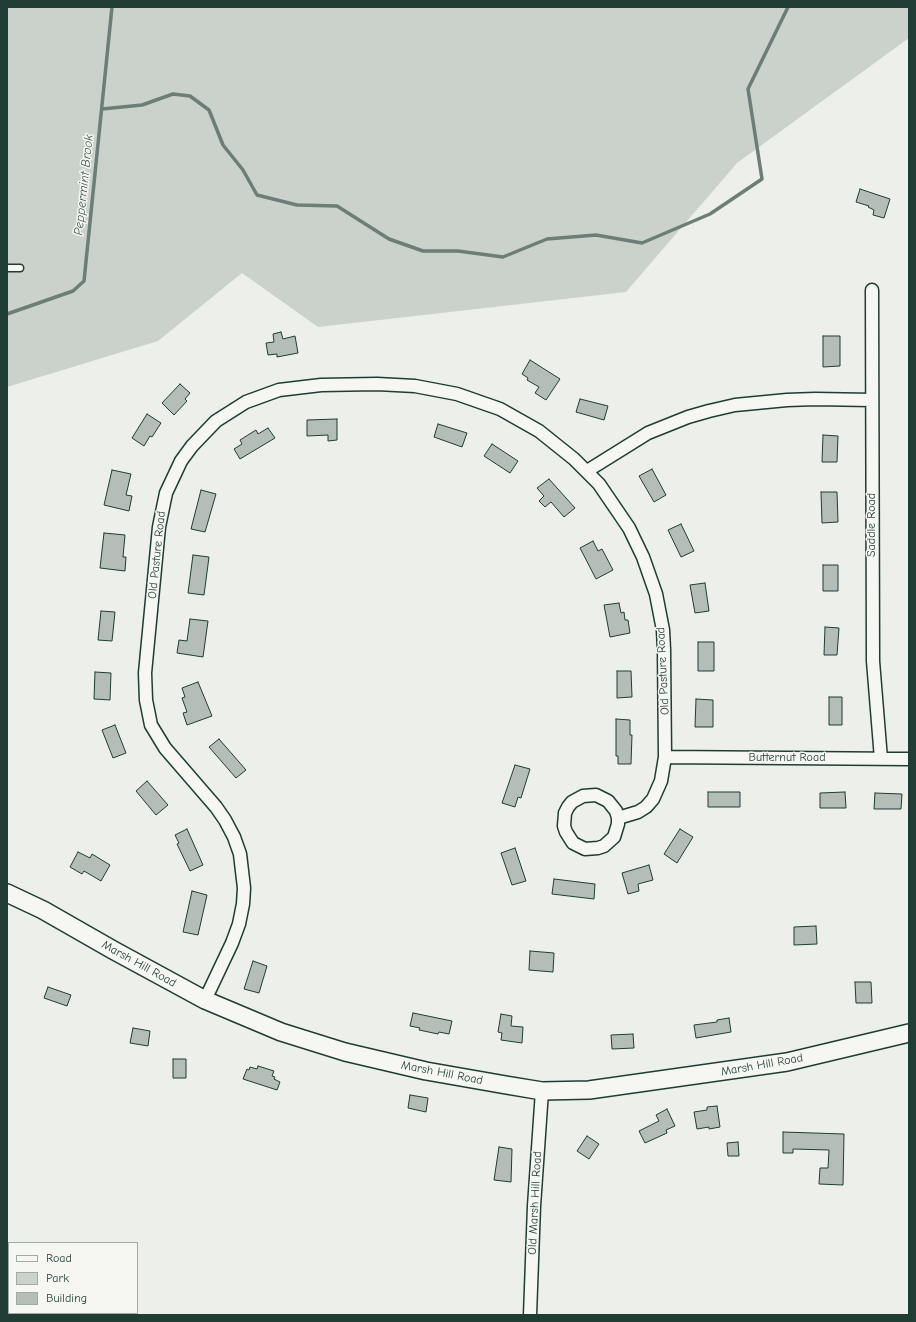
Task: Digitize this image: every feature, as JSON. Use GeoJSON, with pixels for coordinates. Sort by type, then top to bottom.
{"type":"FeatureCollection","features":[{"type":"Feature","properties":{"kind":"street","name":"Saddle Road"},"geometry":{"type":"LineString","coordinates":[[872,290],[873,661],[881,759]]}},
{"type":"Feature","properties":{"kind":"street","name":"Old Pasture Road"},"geometry":{"type":"LineString","coordinates":[[205,1000],[232,944],[239,924],[243,904],[244,888],[240,854],[231,831],[216,807],[158,738],[151,725],[145,687],[159,527],[162,510],[173,477],[181,461],[192,446],[216,421],[246,402],[279,390],[321,385],[377,384],[408,386],[457,394],[500,409],[539,432],[557,445],[587,471],[599,484],[629,528],[643,557],[656,594],[663,630],[665,757],[661,781],[653,799],[646,806],[638,812],[618,818]]}},
{"type":"Feature","properties":{"kind":"street"},"geometry":{"type":"LineString","coordinates":[[587,471],[648,433],[688,417],[709,411],[735,405],[815,398],[872,400]]}},
{"type":"Feature","properties":{"kind":"street","name":"Butternut Road"},"geometry":{"type":"LineString","coordinates":[[665,757],[909,759]]}},
{"type":"Feature","properties":{"kind":"street"},"geometry":{"type":"LineString","coordinates":[[590,795],[603,797],[608,801],[616,811],[618,818],[618,824],[614,837],[604,846],[598,848],[585,849],[573,843],[564,826],[565,813],[572,802],[577,798],[590,795]]}},
{"type":"Feature","properties":{"kind":"street","name":"Marsh Hill Road"},"geometry":{"type":"LineString","coordinates":[[7,893],[43,910],[205,1000],[280,1032],[345,1052],[426,1071],[542,1090],[589,1090],[787,1062],[909,1033]]}},
{"type":"Feature","properties":{"kind":"street","name":"Old Marsh Hill Road"},"geometry":{"type":"LineString","coordinates":[[530,1315],[534,1206],[542,1090]]}},
{"type":"Feature","properties":{"kind":"lane"},"geometry":{"type":"LineString","coordinates":[[7,268],[20,268]]}},
{"type":"Feature","properties":{"kind":"green space"},"geometry":{"type":"Polygon","coordinates":[[[7,7],[909,7],[909,38],[737,163],[626,292],[318,327],[242,273],[158,341],[7,387],[7,7]]]}},
{"type":"Feature","properties":{"kind":"building"},"geometry":{"type":"Polygon","coordinates":[[[860,189],[890,199],[884,218],[873,215],[874,210],[868,207],[869,206],[856,202],[860,189]]]}},
{"type":"Feature","properties":{"kind":"building"},"geometry":{"type":"Polygon","coordinates":[[[281,332],[283,339],[295,336],[298,353],[277,357],[277,354],[268,355],[266,343],[274,342],[273,334],[281,332]]]}},
{"type":"Feature","properties":{"kind":"building"},"geometry":{"type":"Polygon","coordinates":[[[823,336],[840,336],[840,366],[823,367],[823,336]]]}},
{"type":"Feature","properties":{"kind":"building"},"geometry":{"type":"Polygon","coordinates":[[[530,360],[560,379],[546,400],[535,393],[539,387],[527,380],[528,378],[522,374],[530,360]]]}},
{"type":"Feature","properties":{"kind":"building"},"geometry":{"type":"Polygon","coordinates":[[[180,384],[190,393],[185,399],[187,401],[174,415],[162,403],[180,384]]]}},
{"type":"Feature","properties":{"kind":"building"},"geometry":{"type":"Polygon","coordinates":[[[580,399],[608,406],[604,420],[576,412],[580,399]]]}},
{"type":"Feature","properties":{"kind":"building"},"geometry":{"type":"Polygon","coordinates":[[[147,414],[161,423],[144,446],[132,438],[147,414]]]}},
{"type":"Feature","properties":{"kind":"building"},"geometry":{"type":"Polygon","coordinates":[[[337,419],[337,440],[328,441],[328,435],[307,436],[307,420],[337,419]]]}},
{"type":"Feature","properties":{"kind":"building"},"geometry":{"type":"Polygon","coordinates":[[[438,424],[467,433],[462,447],[434,437],[438,424]]]}},
{"type":"Feature","properties":{"kind":"building"},"geometry":{"type":"Polygon","coordinates":[[[268,428],[275,438],[240,459],[234,449],[242,444],[240,440],[256,430],[258,434],[268,428]]]}},
{"type":"Feature","properties":{"kind":"building"},"geometry":{"type":"Polygon","coordinates":[[[823,435],[838,436],[837,462],[822,462],[823,435]]]}},
{"type":"Feature","properties":{"kind":"building"},"geometry":{"type":"Polygon","coordinates":[[[492,444],[518,461],[510,473],[484,456],[492,444]]]}},
{"type":"Feature","properties":{"kind":"building"},"geometry":{"type":"Polygon","coordinates":[[[652,469],[666,495],[654,502],[639,476],[652,469]]]}},
{"type":"Feature","properties":{"kind":"building"},"geometry":{"type":"Polygon","coordinates":[[[112,470],[131,474],[126,495],[132,496],[129,511],[104,505],[112,470]]]}},
{"type":"Feature","properties":{"kind":"building"},"geometry":{"type":"Polygon","coordinates":[[[549,479],[575,508],[564,517],[551,502],[545,507],[539,501],[544,496],[537,488],[549,479]]]}},
{"type":"Feature","properties":{"kind":"building"},"geometry":{"type":"Polygon","coordinates":[[[201,490],[216,494],[205,532],[191,529],[201,490]]]}},
{"type":"Feature","properties":{"kind":"building"},"geometry":{"type":"Polygon","coordinates":[[[821,492],[837,492],[838,522],[822,523],[821,492]]]}},
{"type":"Feature","properties":{"kind":"building"},"geometry":{"type":"Polygon","coordinates":[[[681,524],[694,551],[681,557],[668,530],[681,524]]]}},
{"type":"Feature","properties":{"kind":"building"},"geometry":{"type":"Polygon","coordinates":[[[104,533],[125,535],[123,557],[126,557],[125,571],[100,568],[104,533]]]}},
{"type":"Feature","properties":{"kind":"building"},"geometry":{"type":"Polygon","coordinates":[[[593,541],[598,551],[602,549],[613,570],[596,579],[580,548],[593,541]]]}},
{"type":"Feature","properties":{"kind":"building"},"geometry":{"type":"Polygon","coordinates":[[[193,555],[209,557],[204,595],[188,593],[193,555]]]}},
{"type":"Feature","properties":{"kind":"building"},"geometry":{"type":"Polygon","coordinates":[[[823,565],[838,565],[838,591],[823,591],[823,565]]]}},
{"type":"Feature","properties":{"kind":"building"},"geometry":{"type":"Polygon","coordinates":[[[705,583],[709,611],[695,613],[690,585],[705,583]]]}},
{"type":"Feature","properties":{"kind":"building"},"geometry":{"type":"Polygon","coordinates":[[[619,603],[621,613],[624,612],[625,620],[628,620],[630,633],[610,637],[604,605],[619,603]]]}},
{"type":"Feature","properties":{"kind":"building"},"geometry":{"type":"Polygon","coordinates":[[[101,611],[115,612],[112,641],[98,640],[101,611]]]}},
{"type":"Feature","properties":{"kind":"building"},"geometry":{"type":"Polygon","coordinates":[[[190,619],[208,621],[203,657],[177,653],[179,640],[187,641],[190,619]]]}},
{"type":"Feature","properties":{"kind":"building"},"geometry":{"type":"Polygon","coordinates":[[[825,627],[839,628],[837,655],[824,655],[825,627]]]}},
{"type":"Feature","properties":{"kind":"building"},"geometry":{"type":"Polygon","coordinates":[[[698,642],[714,642],[714,671],[698,671],[698,642]]]}},
{"type":"Feature","properties":{"kind":"building"},"geometry":{"type":"Polygon","coordinates":[[[617,671],[631,671],[632,697],[617,698],[617,671]]]}},
{"type":"Feature","properties":{"kind":"building"},"geometry":{"type":"Polygon","coordinates":[[[95,672],[111,673],[110,700],[94,699],[95,672]]]}},
{"type":"Feature","properties":{"kind":"building"},"geometry":{"type":"Polygon","coordinates":[[[198,682],[212,716],[187,725],[183,713],[187,712],[182,698],[185,697],[182,688],[198,682]]]}},
{"type":"Feature","properties":{"kind":"building"},"geometry":{"type":"Polygon","coordinates":[[[829,697],[842,697],[842,725],[829,725],[829,697]]]}},
{"type":"Feature","properties":{"kind":"building"},"geometry":{"type":"Polygon","coordinates":[[[696,699],[713,700],[713,727],[695,727],[696,699]]]}},
{"type":"Feature","properties":{"kind":"building"},"geometry":{"type":"Polygon","coordinates":[[[616,719],[630,720],[630,735],[632,735],[631,764],[618,764],[618,756],[616,756],[616,719]]]}},
{"type":"Feature","properties":{"kind":"building"},"geometry":{"type":"Polygon","coordinates":[[[115,725],[126,753],[113,758],[102,730],[115,725]]]}},
{"type":"Feature","properties":{"kind":"building"},"geometry":{"type":"Polygon","coordinates":[[[219,739],[246,770],[236,778],[209,747],[219,739]]]}},
{"type":"Feature","properties":{"kind":"building"},"geometry":{"type":"Polygon","coordinates":[[[515,765],[530,769],[521,798],[518,797],[515,807],[502,803],[515,765]]]}},
{"type":"Feature","properties":{"kind":"building"},"geometry":{"type":"Polygon","coordinates":[[[147,781],[168,805],[156,815],[136,791],[147,781]]]}},
{"type":"Feature","properties":{"kind":"building"},"geometry":{"type":"Polygon","coordinates":[[[708,792],[740,792],[740,807],[708,807],[708,792]]]}},
{"type":"Feature","properties":{"kind":"building"},"geometry":{"type":"Polygon","coordinates":[[[845,792],[846,808],[820,808],[820,793],[845,792]]]}},
{"type":"Feature","properties":{"kind":"building"},"geometry":{"type":"Polygon","coordinates":[[[875,793],[902,794],[901,809],[874,809],[875,793]]]}},
{"type":"Feature","properties":{"kind":"building"},"geometry":{"type":"Polygon","coordinates":[[[187,829],[203,865],[190,871],[177,844],[179,843],[175,835],[187,829]]]}},
{"type":"Feature","properties":{"kind":"building"},"geometry":{"type":"Polygon","coordinates":[[[680,829],[693,837],[677,863],[664,854],[680,829]]]}},
{"type":"Feature","properties":{"kind":"building"},"geometry":{"type":"Polygon","coordinates":[[[515,848],[526,881],[512,885],[501,853],[515,848]]]}},
{"type":"Feature","properties":{"kind":"building"},"geometry":{"type":"Polygon","coordinates":[[[78,852],[90,858],[92,854],[110,865],[101,881],[84,871],[82,874],[70,867],[78,852]]]}},
{"type":"Feature","properties":{"kind":"building"},"geometry":{"type":"Polygon","coordinates":[[[649,865],[653,880],[638,884],[639,891],[628,894],[622,873],[649,865]]]}},
{"type":"Feature","properties":{"kind":"building"},"geometry":{"type":"Polygon","coordinates":[[[554,879],[595,884],[594,899],[552,894],[554,879]]]}},
{"type":"Feature","properties":{"kind":"building"},"geometry":{"type":"Polygon","coordinates":[[[192,891],[207,895],[198,935],[183,932],[192,891]]]}},
{"type":"Feature","properties":{"kind":"building"},"geometry":{"type":"Polygon","coordinates":[[[816,926],[817,944],[794,945],[794,927],[816,926]]]}},
{"type":"Feature","properties":{"kind":"building"},"geometry":{"type":"Polygon","coordinates":[[[530,951],[554,953],[553,972],[529,970],[530,951]]]}},
{"type":"Feature","properties":{"kind":"building"},"geometry":{"type":"Polygon","coordinates":[[[253,961],[267,966],[259,993],[244,989],[253,961]]]}},
{"type":"Feature","properties":{"kind":"building"},"geometry":{"type":"Polygon","coordinates":[[[855,982],[871,982],[872,1003],[856,1003],[855,982]]]}},
{"type":"Feature","properties":{"kind":"building"},"geometry":{"type":"Polygon","coordinates":[[[48,987],[71,995],[67,1006],[44,998],[48,987]]]}},
{"type":"Feature","properties":{"kind":"building"},"geometry":{"type":"Polygon","coordinates":[[[413,1013],[452,1021],[449,1034],[439,1032],[438,1034],[419,1030],[420,1028],[410,1026],[413,1013]]]}},
{"type":"Feature","properties":{"kind":"building"},"geometry":{"type":"Polygon","coordinates":[[[501,1014],[512,1016],[511,1026],[523,1027],[522,1043],[501,1040],[502,1033],[498,1032],[501,1014]]]}},
{"type":"Feature","properties":{"kind":"building"},"geometry":{"type":"Polygon","coordinates":[[[729,1018],[731,1032],[696,1038],[694,1025],[717,1022],[717,1020],[729,1018]]]}},
{"type":"Feature","properties":{"kind":"building"},"geometry":{"type":"Polygon","coordinates":[[[133,1028],[150,1031],[148,1046],[130,1043],[133,1028]]]}},
{"type":"Feature","properties":{"kind":"building"},"geometry":{"type":"Polygon","coordinates":[[[633,1034],[634,1048],[612,1049],[611,1035],[633,1034]]]}},
{"type":"Feature","properties":{"kind":"building"},"geometry":{"type":"Polygon","coordinates":[[[173,1059],[186,1059],[186,1078],[173,1078],[173,1059]]]}},
{"type":"Feature","properties":{"kind":"building"},"geometry":{"type":"Polygon","coordinates":[[[258,1066],[274,1071],[272,1076],[280,1082],[277,1090],[243,1079],[247,1069],[249,1070],[250,1067],[257,1069],[258,1066]]]}},
{"type":"Feature","properties":{"kind":"building"},"geometry":{"type":"Polygon","coordinates":[[[410,1095],[428,1098],[426,1112],[408,1108],[410,1095]]]}},
{"type":"Feature","properties":{"kind":"building"},"geometry":{"type":"Polygon","coordinates":[[[717,1106],[720,1127],[697,1129],[694,1112],[707,1110],[707,1107],[717,1106]]]}},
{"type":"Feature","properties":{"kind":"building"},"geometry":{"type":"Polygon","coordinates":[[[667,1109],[675,1126],[666,1130],[667,1133],[645,1143],[639,1131],[659,1121],[656,1115],[667,1109]]]}},
{"type":"Feature","properties":{"kind":"building"},"geometry":{"type":"Polygon","coordinates":[[[783,1132],[844,1134],[843,1185],[819,1184],[820,1168],[828,1168],[829,1150],[793,1149],[793,1153],[783,1153],[783,1132]]]}},
{"type":"Feature","properties":{"kind":"building"},"geometry":{"type":"Polygon","coordinates":[[[587,1136],[599,1144],[589,1159],[577,1151],[587,1136]]]}},
{"type":"Feature","properties":{"kind":"building"},"geometry":{"type":"Polygon","coordinates":[[[738,1142],[739,1156],[728,1156],[727,1143],[738,1142]]]}},
{"type":"Feature","properties":{"kind":"building"},"geometry":{"type":"Polygon","coordinates":[[[499,1147],[512,1149],[511,1182],[494,1180],[499,1147]]]}},
{"type":"Feature","properties":{"kind":"waterway","name":"Peppermint Brook"},"geometry":{"type":"LineString","coordinates":[[7,314],[73,291],[84,281],[112,7]]}},
{"type":"Feature","properties":{"kind":"waterway"},"geometry":{"type":"LineString","coordinates":[[102,109],[142,105],[173,94],[190,96],[209,110],[223,145],[243,170],[257,195],[297,205],[337,206],[389,239],[423,251],[458,251],[503,257],[547,239],[596,235],[642,243],[710,214],[762,179],[748,89],[788,7]]}}]}
